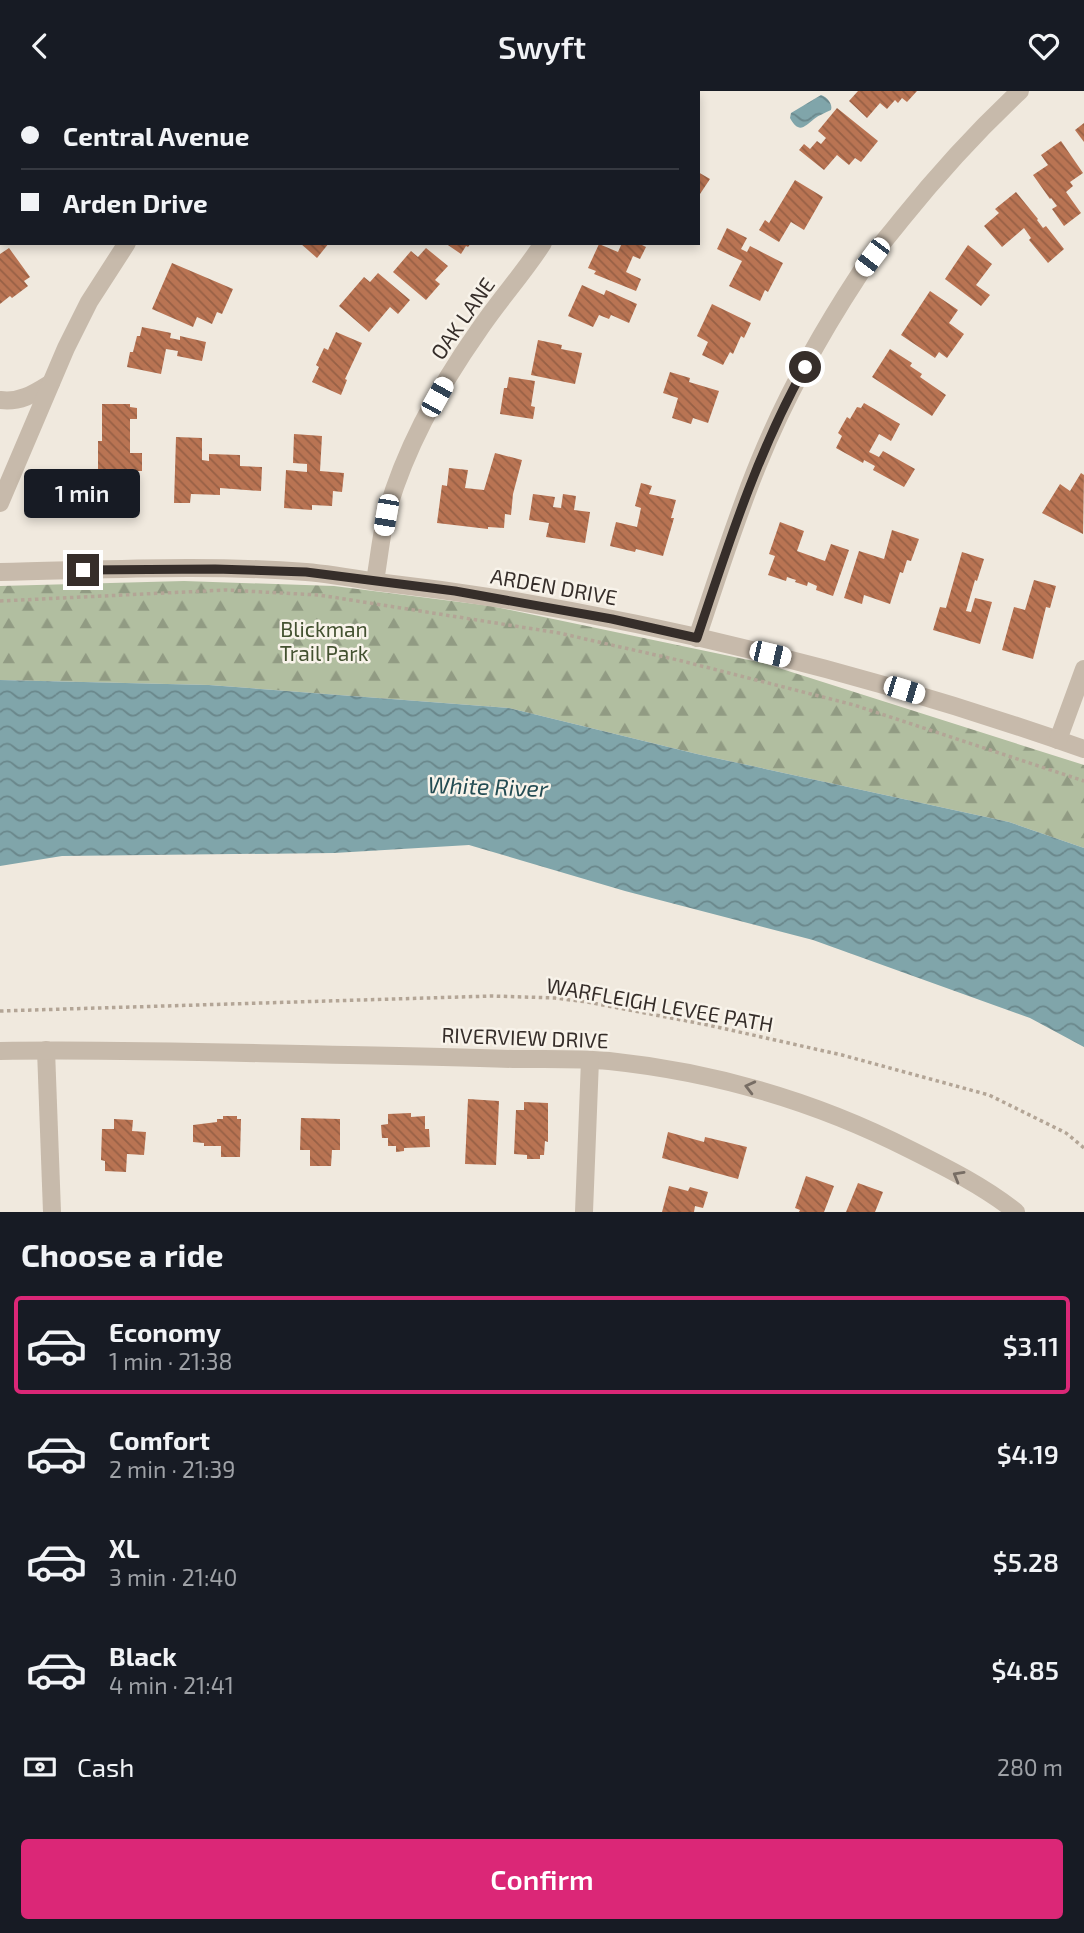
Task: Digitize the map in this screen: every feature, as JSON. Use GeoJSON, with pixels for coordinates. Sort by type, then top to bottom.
{"type":"FeatureCollection","features":[{"type":"Feature","properties":{"kind":"street"},"geometry":{"type":"LineString","coordinates":[[697,638],[730,537],[760,460],[794,387],[853,284],[942,171],[1020,91]]}},
{"type":"Feature","properties":{"kind":"street"},"geometry":{"type":"LineString","coordinates":[[0,503],[66,348],[89,302],[126,245]]}},
{"type":"Feature","properties":{"kind":"street","name":"OAK LANE"},"geometry":{"type":"LineString","coordinates":[[375,581],[386,515],[403,468],[428,414],[479,330],[542,245]]}},
{"type":"Feature","properties":{"kind":"street"},"geometry":{"type":"LineString","coordinates":[[0,400],[26,398],[51,383]]}},
{"type":"Feature","properties":{"kind":"street","name":"ARDEN DRIVE"},"geometry":{"type":"LineString","coordinates":[[0,572],[266,569],[455,591],[612,619],[794,660],[880,683],[1084,749]]}},
{"type":"Feature","properties":{"kind":"street"},"geometry":{"type":"LineString","coordinates":[[1058,740],[1084,669]]}},
{"type":"Feature","properties":{"kind":"street"},"geometry":{"type":"LineString","coordinates":[[46,1050],[52,1212]]}},
{"type":"Feature","properties":{"kind":"street","name":"RIVERVIEW DRIVE"},"geometry":{"type":"LineString","coordinates":[[0,1051],[590,1060],[649,1067],[766,1091],[816,1109],[894,1140],[980,1188],[1016,1212]]}},
{"type":"Feature","properties":{"kind":"street"},"geometry":{"type":"LineString","coordinates":[[584,1212],[590,1060]]}},
{"type":"Feature","properties":{"kind":"path"},"geometry":{"type":"LineString","coordinates":[[0,601],[226,590],[319,595],[559,633],[854,705],[1084,781]]}},
{"type":"Feature","properties":{"kind":"path","name":"WARFLEIGH LEVEE PATH"},"geometry":{"type":"LineString","coordinates":[[0,1011],[492,996],[555,998],[708,1025],[842,1055],[989,1095],[1058,1129],[1084,1148]]}},
{"type":"Feature","properties":{"kind":"green space","name":"Blickman Trail Park"},"geometry":{"type":"Polygon","coordinates":[[[184,581],[334,586],[491,606],[763,663],[1084,765],[1084,848],[1009,822],[697,754],[509,708],[209,685],[0,680],[0,586],[184,581]]]}},
{"type":"Feature","properties":{"kind":"water"},"geometry":{"type":"Polygon","coordinates":[[[821,95],[829,101],[831,110],[802,127],[796,126],[790,118],[791,113],[821,95]]]}},
{"type":"Feature","properties":{"kind":"water","name":"White River"},"geometry":{"type":"Polygon","coordinates":[[[0,680],[209,685],[509,708],[697,754],[1009,822],[1084,848],[1084,1047],[1030,1018],[813,940],[625,891],[469,845],[334,853],[62,856],[0,866],[0,680]]]}},
{"type":"Feature","properties":{"kind":"building"},"geometry":{"type":"Polygon","coordinates":[[[858,91],[917,91],[907,102],[902,98],[898,103],[895,100],[887,109],[880,103],[867,118],[849,101],[858,91]]]}},
{"type":"Feature","properties":{"kind":"building"},"geometry":{"type":"Polygon","coordinates":[[[837,108],[878,141],[861,162],[855,158],[849,165],[837,155],[824,170],[799,150],[804,144],[810,149],[817,141],[821,144],[826,138],[818,131],[837,108]]]}},
{"type":"Feature","properties":{"kind":"building"},"geometry":{"type":"Polygon","coordinates":[[[1084,123],[1084,142],[1075,130],[1084,123]]]}},
{"type":"Feature","properties":{"kind":"building"},"geometry":{"type":"Polygon","coordinates":[[[1061,141],[1083,173],[1070,182],[1073,186],[1066,192],[1081,213],[1064,226],[1052,209],[1057,206],[1033,175],[1048,165],[1041,155],[1061,141]]]}},
{"type":"Feature","properties":{"kind":"building"},"geometry":{"type":"Polygon","coordinates":[[[700,173],[710,179],[700,194],[700,173]]]}},
{"type":"Feature","properties":{"kind":"building"},"geometry":{"type":"Polygon","coordinates":[[[795,180],[823,197],[804,230],[791,222],[779,242],[759,230],[765,220],[769,223],[795,180]]]}},
{"type":"Feature","properties":{"kind":"building"},"geometry":{"type":"Polygon","coordinates":[[[1016,192],[1043,228],[1046,226],[1064,249],[1048,263],[1029,240],[1031,238],[1024,228],[1002,247],[984,226],[999,213],[995,209],[1016,192]]]}},
{"type":"Feature","properties":{"kind":"building"},"geometry":{"type":"Polygon","coordinates":[[[727,228],[747,238],[741,249],[747,252],[750,246],[783,263],[768,292],[765,290],[760,301],[729,286],[742,261],[717,249],[727,228]]]}},
{"type":"Feature","properties":{"kind":"building"},"geometry":{"type":"Polygon","coordinates":[[[302,245],[327,245],[317,258],[302,245]]]}},
{"type":"Feature","properties":{"kind":"building"},"geometry":{"type":"Polygon","coordinates":[[[448,245],[470,245],[461,254],[448,245]]]}},
{"type":"Feature","properties":{"kind":"building"},"geometry":{"type":"Polygon","coordinates":[[[599,245],[618,252],[621,245],[646,247],[640,259],[633,256],[626,272],[641,279],[636,291],[594,274],[596,271],[588,268],[599,245]]]}},
{"type":"Feature","properties":{"kind":"building"},"geometry":{"type":"Polygon","coordinates":[[[968,245],[992,264],[976,285],[990,295],[981,306],[945,279],[968,245]]]}},
{"type":"Feature","properties":{"kind":"building"},"geometry":{"type":"Polygon","coordinates":[[[9,248],[30,277],[24,281],[28,286],[0,304],[0,254],[9,248]]]}},
{"type":"Feature","properties":{"kind":"building"},"geometry":{"type":"Polygon","coordinates":[[[426,248],[448,266],[435,280],[440,284],[426,300],[393,272],[411,251],[418,257],[426,248]]]}},
{"type":"Feature","properties":{"kind":"building"},"geometry":{"type":"Polygon","coordinates":[[[172,263],[233,289],[222,314],[217,312],[212,324],[197,317],[193,327],[152,309],[172,263]]]}},
{"type":"Feature","properties":{"kind":"building"},"geometry":{"type":"Polygon","coordinates":[[[378,273],[410,300],[398,314],[390,307],[369,332],[339,306],[364,277],[370,282],[378,273]]]}},
{"type":"Feature","properties":{"kind":"building"},"geometry":{"type":"Polygon","coordinates":[[[582,285],[604,295],[606,290],[637,304],[629,323],[611,315],[609,319],[599,315],[593,327],[568,316],[582,285]]]}},
{"type":"Feature","properties":{"kind":"building"},"geometry":{"type":"Polygon","coordinates":[[[930,291],[958,310],[949,323],[964,334],[947,358],[939,352],[935,358],[901,335],[930,291]]]}},
{"type":"Feature","properties":{"kind":"building"},"geometry":{"type":"Polygon","coordinates":[[[712,304],[751,323],[744,338],[741,336],[733,354],[730,352],[723,365],[702,355],[708,342],[697,336],[712,304]]]}},
{"type":"Feature","properties":{"kind":"building"},"geometry":{"type":"Polygon","coordinates":[[[142,327],[171,333],[170,338],[180,340],[180,336],[206,342],[202,361],[177,356],[178,351],[166,349],[161,374],[127,367],[130,352],[133,352],[142,327]]]}},
{"type":"Feature","properties":{"kind":"building"},"geometry":{"type":"Polygon","coordinates":[[[336,332],[362,343],[345,379],[347,380],[341,395],[312,382],[324,348],[328,350],[336,332]]]}},
{"type":"Feature","properties":{"kind":"building"},"geometry":{"type":"Polygon","coordinates":[[[538,340],[562,345],[561,349],[582,353],[575,384],[531,375],[538,340]]]}},
{"type":"Feature","properties":{"kind":"building"},"geometry":{"type":"Polygon","coordinates":[[[890,349],[912,363],[910,366],[922,374],[920,377],[946,395],[932,416],[872,377],[890,349]]]}},
{"type":"Feature","properties":{"kind":"building"},"geometry":{"type":"Polygon","coordinates":[[[670,372],[690,378],[689,382],[719,391],[708,423],[693,418],[691,424],[672,418],[678,398],[663,393],[670,372]]]}},
{"type":"Feature","properties":{"kind":"building"},"geometry":{"type":"Polygon","coordinates":[[[509,377],[535,381],[531,406],[535,407],[533,419],[500,414],[504,388],[507,388],[509,377]]]}},
{"type":"Feature","properties":{"kind":"building"},"geometry":{"type":"Polygon","coordinates":[[[864,403],[900,424],[891,441],[879,434],[869,452],[879,457],[883,451],[915,469],[904,487],[873,470],[875,466],[864,460],[863,463],[836,448],[842,436],[838,433],[847,417],[850,419],[857,407],[861,408],[864,403]]]}},
{"type":"Feature","properties":{"kind":"building"},"geometry":{"type":"Polygon","coordinates":[[[102,404],[130,404],[130,407],[137,408],[137,419],[130,419],[130,453],[142,453],[142,471],[131,471],[131,485],[139,485],[139,503],[90,503],[90,473],[98,473],[98,441],[102,441],[102,404]]]}},
{"type":"Feature","properties":{"kind":"building"},"geometry":{"type":"Polygon","coordinates":[[[294,434],[322,436],[320,471],[344,473],[342,492],[333,491],[332,506],[312,505],[312,510],[284,508],[286,470],[307,472],[307,464],[293,463],[294,434]]]}},
{"type":"Feature","properties":{"kind":"building"},"geometry":{"type":"Polygon","coordinates":[[[176,437],[202,438],[202,460],[209,461],[209,454],[240,455],[240,466],[262,467],[261,491],[220,488],[220,495],[191,494],[190,503],[174,503],[176,437]]]}},
{"type":"Feature","properties":{"kind":"building"},"geometry":{"type":"Polygon","coordinates":[[[495,453],[522,460],[513,494],[511,515],[505,514],[504,528],[488,529],[437,523],[442,485],[447,486],[449,468],[468,470],[465,488],[484,490],[495,453]]]}},
{"type":"Feature","properties":{"kind":"building"},"geometry":{"type":"Polygon","coordinates":[[[1081,473],[1084,475],[1083,534],[1042,513],[1060,484],[1070,491],[1081,473]]]}},
{"type":"Feature","properties":{"kind":"building"},"geometry":{"type":"Polygon","coordinates":[[[641,483],[652,486],[649,494],[676,500],[671,518],[674,518],[663,556],[610,546],[616,522],[637,527],[641,508],[635,506],[641,483]]]}},
{"type":"Feature","properties":{"kind":"building"},"geometry":{"type":"Polygon","coordinates":[[[533,494],[555,497],[553,507],[561,508],[563,494],[576,496],[574,510],[590,512],[585,543],[546,537],[549,523],[529,520],[533,494]]]}},
{"type":"Feature","properties":{"kind":"building"},"geometry":{"type":"Polygon","coordinates":[[[780,522],[804,531],[797,551],[825,561],[831,544],[849,550],[833,596],[816,590],[817,586],[808,582],[807,586],[787,577],[786,581],[768,575],[775,556],[769,554],[780,522]]]}},
{"type":"Feature","properties":{"kind":"building"},"geometry":{"type":"Polygon","coordinates":[[[892,530],[919,539],[911,561],[907,560],[903,573],[900,572],[890,604],[864,595],[862,604],[844,598],[859,551],[884,559],[892,530]]]}},
{"type":"Feature","properties":{"kind":"building"},"geometry":{"type":"Polygon","coordinates":[[[962,552],[984,559],[966,611],[971,612],[975,598],[992,602],[980,644],[933,630],[940,607],[946,608],[962,552]]]}},
{"type":"Feature","properties":{"kind":"building"},"geometry":{"type":"Polygon","coordinates":[[[1034,580],[1056,586],[1050,608],[1046,607],[1033,659],[1002,650],[1014,607],[1025,610],[1034,580]]]}},
{"type":"Feature","properties":{"kind":"building"},"geometry":{"type":"Polygon","coordinates":[[[468,1099],[499,1101],[496,1165],[465,1164],[468,1099]]]}},
{"type":"Feature","properties":{"kind":"building"},"geometry":{"type":"Polygon","coordinates":[[[524,1102],[548,1103],[548,1142],[545,1141],[544,1155],[540,1155],[540,1159],[527,1159],[527,1155],[514,1154],[516,1110],[524,1110],[524,1102]]]}},
{"type":"Feature","properties":{"kind":"building"},"geometry":{"type":"Polygon","coordinates":[[[411,1113],[411,1117],[425,1116],[430,1147],[404,1148],[404,1151],[396,1152],[396,1146],[388,1146],[388,1138],[382,1138],[381,1125],[388,1124],[388,1114],[411,1113]]]}},
{"type":"Feature","properties":{"kind":"building"},"geometry":{"type":"Polygon","coordinates":[[[223,1116],[237,1116],[237,1119],[241,1119],[240,1157],[221,1157],[221,1146],[204,1146],[204,1143],[193,1142],[193,1125],[217,1122],[217,1119],[223,1119],[223,1116]]]}},
{"type":"Feature","properties":{"kind":"building"},"geometry":{"type":"Polygon","coordinates":[[[301,1118],[340,1119],[340,1150],[332,1150],[331,1166],[310,1166],[310,1150],[300,1150],[301,1118]]]}},
{"type":"Feature","properties":{"kind":"building"},"geometry":{"type":"Polygon","coordinates":[[[114,1119],[133,1120],[132,1131],[146,1132],[144,1155],[127,1154],[126,1172],[105,1171],[105,1161],[101,1160],[102,1129],[114,1129],[114,1119]]]}},
{"type":"Feature","properties":{"kind":"building"},"geometry":{"type":"Polygon","coordinates":[[[668,1132],[704,1142],[705,1137],[747,1147],[738,1179],[662,1158],[668,1132]]]}},
{"type":"Feature","properties":{"kind":"building"},"geometry":{"type":"Polygon","coordinates":[[[806,1176],[834,1186],[824,1212],[799,1212],[800,1210],[795,1208],[806,1176]]]}},
{"type":"Feature","properties":{"kind":"building"},"geometry":{"type":"Polygon","coordinates":[[[858,1183],[883,1192],[875,1212],[846,1212],[858,1183]]]}},
{"type":"Feature","properties":{"kind":"building"},"geometry":{"type":"Polygon","coordinates":[[[669,1186],[688,1191],[690,1187],[708,1192],[703,1208],[695,1206],[694,1212],[662,1212],[669,1186]]]}},
{"type":"Feature","properties":{"kind":"route"},"geometry":{"type":"LineString","coordinates":[[83,570],[266,569],[306,572],[455,591],[612,619],[697,638],[730,537],[760,460],[805,367]]}}]}
